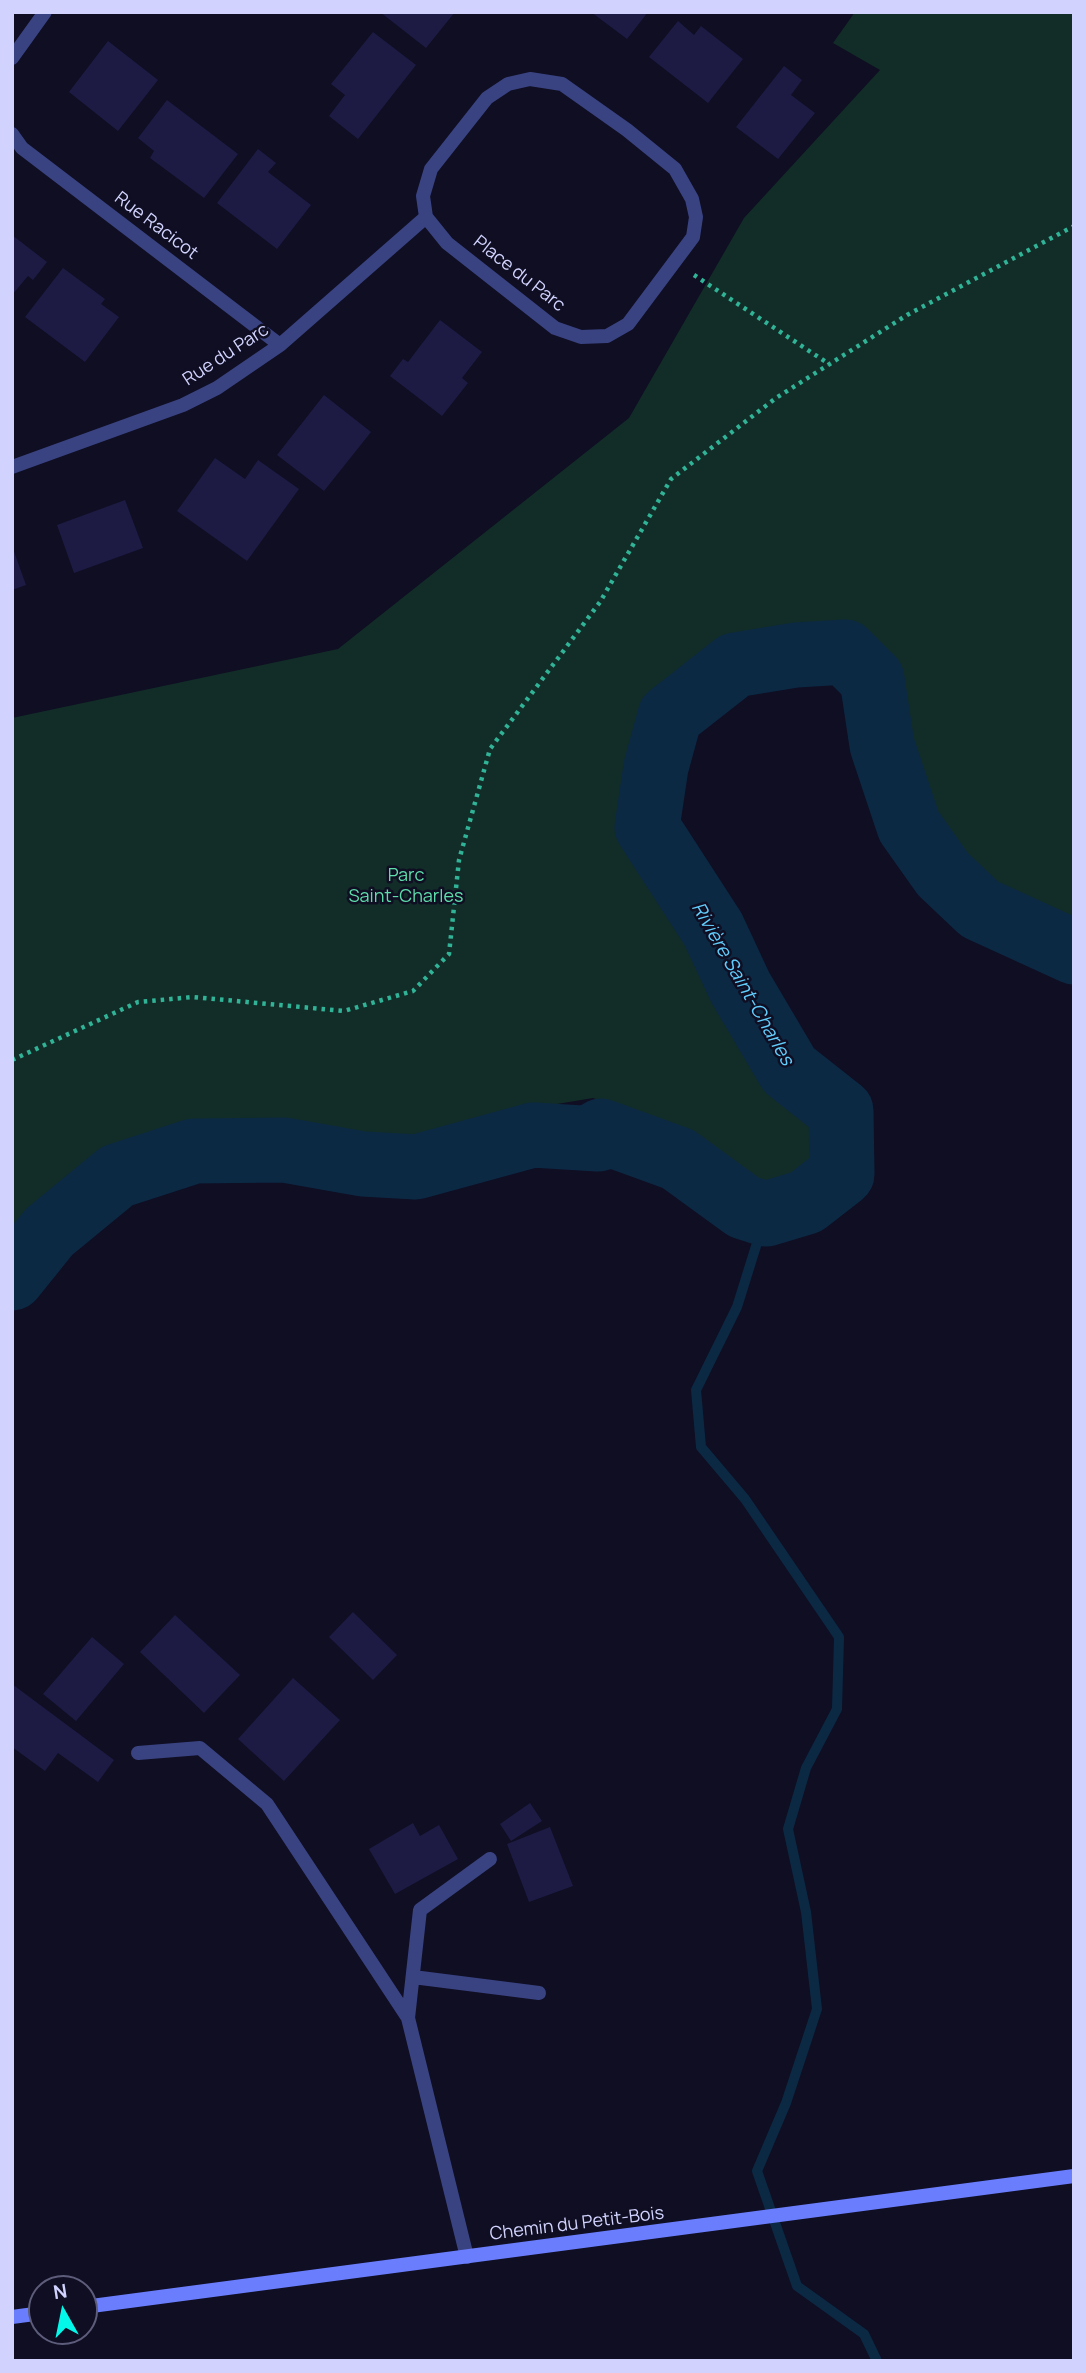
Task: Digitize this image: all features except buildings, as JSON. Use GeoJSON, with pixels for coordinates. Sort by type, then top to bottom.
{"type":"FeatureCollection","features":[{"type":"Feature","properties":{"kind":"street"},"geometry":{"type":"LineString","coordinates":[[12,58],[45,12]]}},
{"type":"Feature","properties":{"kind":"street","name":"Place du Parc"},"geometry":{"type":"LineString","coordinates":[[530,79],[562,84],[627,130],[675,169],[692,199],[696,217],[693,237],[676,263],[628,324],[607,336],[581,337],[555,328],[447,243],[426,217],[423,196],[431,169],[487,98],[508,85],[530,79]]}},
{"type":"Feature","properties":{"kind":"street","name":"Rue Racicot"},"geometry":{"type":"LineString","coordinates":[[12,134],[22,148],[280,345]]}},
{"type":"Feature","properties":{"kind":"street","name":"Rue du Parc"},"geometry":{"type":"LineString","coordinates":[[12,467],[183,405],[217,388],[280,345],[426,217]]}},
{"type":"Feature","properties":{"kind":"street"},"geometry":{"type":"LineString","coordinates":[[138,1753],[200,1748],[267,1804],[408,2018],[467,2258]]}},
{"type":"Feature","properties":{"kind":"street"},"geometry":{"type":"LineString","coordinates":[[408,2018],[421,1910],[490,1860]]}},
{"type":"Feature","properties":{"kind":"street"},"geometry":{"type":"LineString","coordinates":[[413,1977],[540,1993]]}},
{"type":"Feature","properties":{"kind":"street","name":"Chemin du Petit-Bois"},"geometry":{"type":"LineString","coordinates":[[98,2305],[1074,2176]]}},
{"type":"Feature","properties":{"kind":"path"},"geometry":{"type":"LineString","coordinates":[[12,1059],[138,1002],[193,997],[344,1011],[413,991],[449,954],[459,860],[490,749],[600,602],[671,479],[776,398],[907,315],[1074,226]]}},
{"type":"Feature","properties":{"kind":"path"},"geometry":{"type":"LineString","coordinates":[[676,263],[829,364]]}},
{"type":"Feature","properties":{"kind":"green space","name":"Parc Saint-Charles"},"geometry":{"type":"Polygon","coordinates":[[[855,12],[1074,12],[1074,952],[980,909],[943,874],[909,826],[882,745],[872,679],[845,652],[796,655],[735,665],[670,716],[656,767],[647,827],[713,929],[740,987],[789,1069],[841,1111],[827,1167],[802,1186],[775,1195],[754,1190],[742,1176],[715,1154],[660,1121],[593,1098],[545,1106],[421,1137],[210,1128],[146,1143],[83,1172],[37,1205],[12,1236],[12,718],[338,649],[629,418],[744,218],[880,70],[833,43],[855,12]]]}},
{"type":"Feature","properties":{"kind":"waterway","name":"Rivière Saint-Charles"},"geometry":{"type":"LineString","coordinates":[[12,1278],[49,1232],[117,1176],[194,1151],[284,1150],[363,1164],[416,1167],[533,1135],[598,1139],[601,1131],[678,1159],[744,1207],[766,1214],[806,1202],[842,1174],[841,1111],[789,1070],[740,987],[713,929],[647,827],[656,767],[670,716],[735,665],[796,655],[845,652],[872,679],[882,745],[909,826],[943,874],[980,909],[1074,952]]}},
{"type":"Feature","properties":{"kind":"waterway"},"geometry":{"type":"LineString","coordinates":[[766,1214],[737,1307],[696,1390],[701,1447],[745,1499],[839,1637],[837,1709],[806,1768],[788,1829],[806,1912],[817,2009],[786,2103],[757,2171],[797,2286],[864,2334],[877,2361]]}}]}
